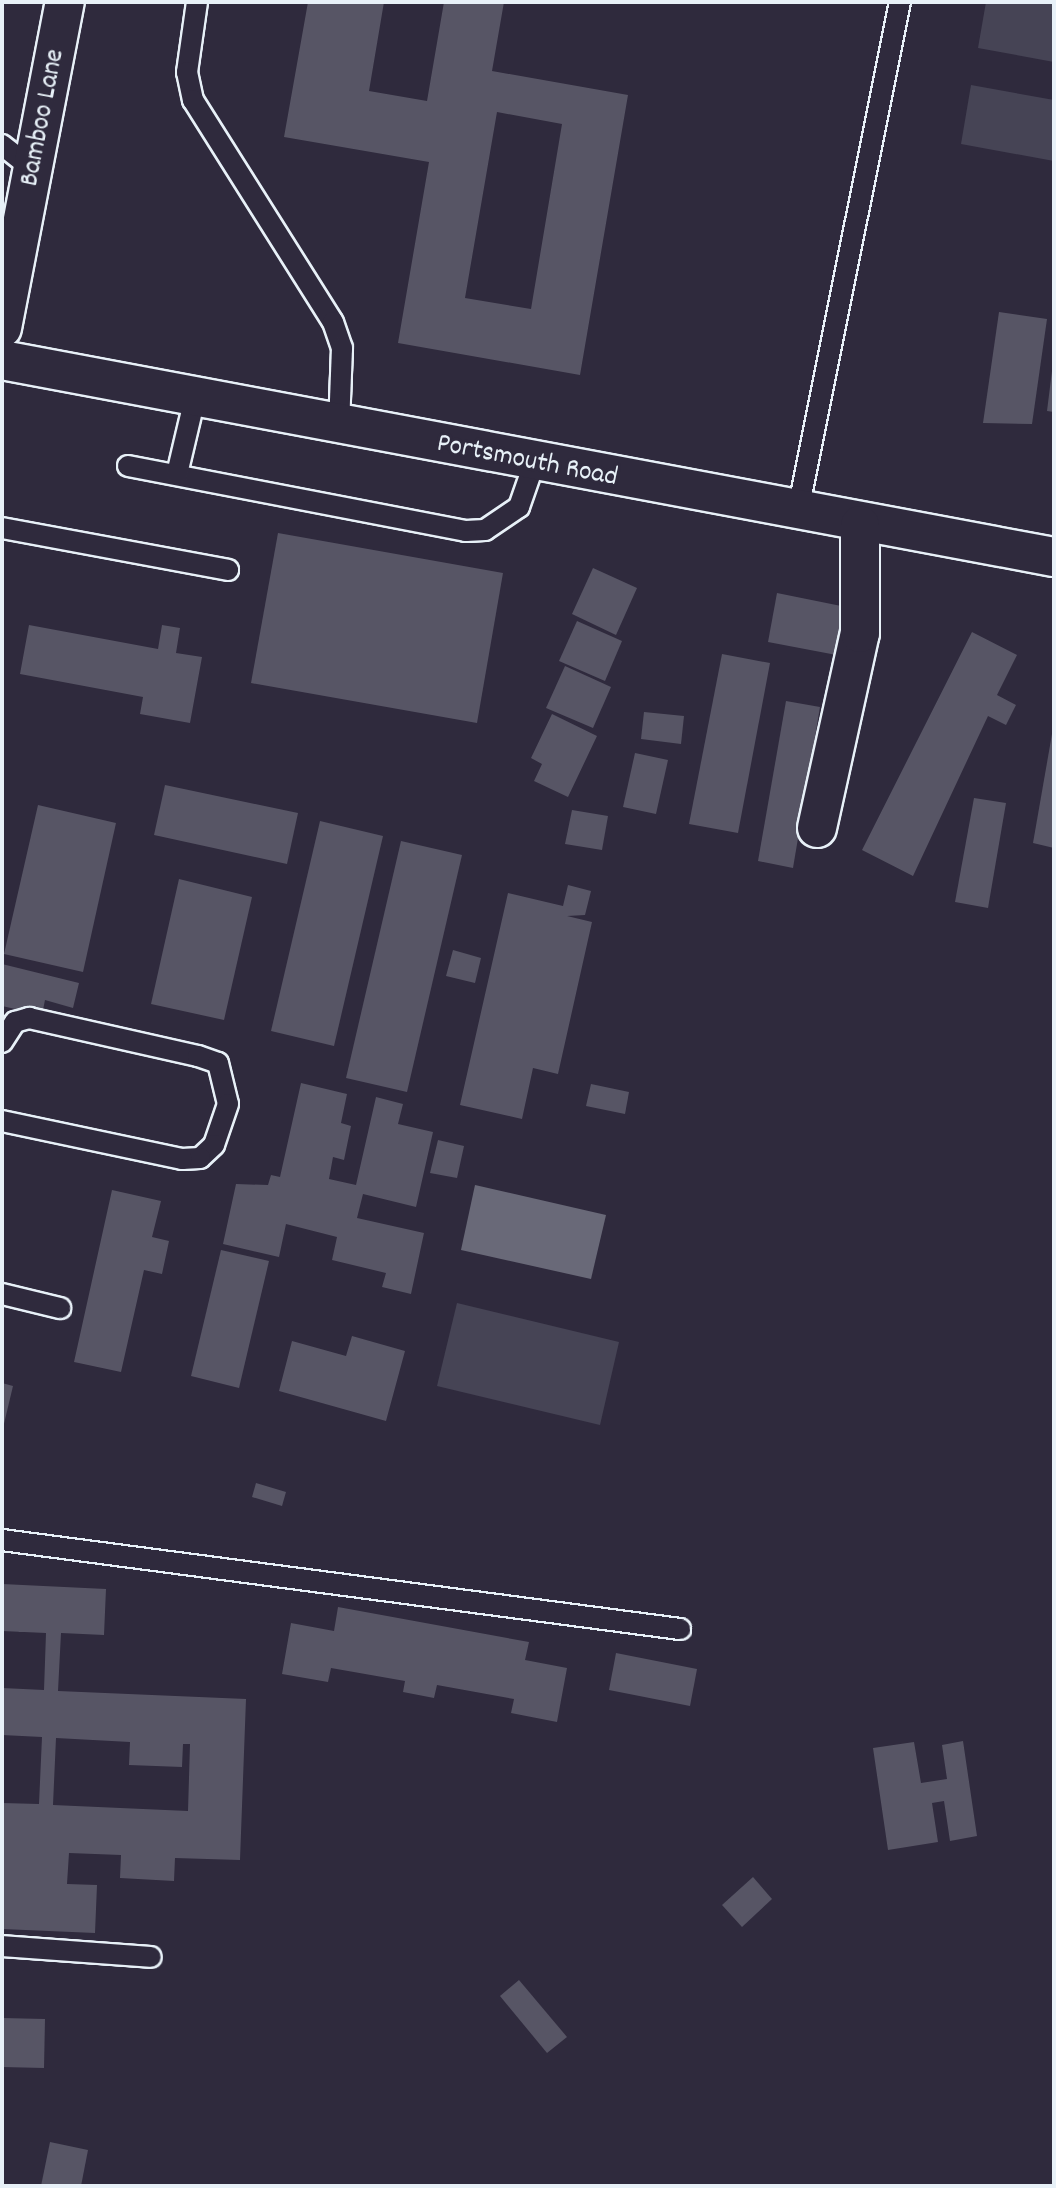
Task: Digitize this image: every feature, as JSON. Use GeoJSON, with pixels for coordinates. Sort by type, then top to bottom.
{"type":"FeatureCollection","features":[{"type":"Feature","properties":{"kind":"street","name":"Bamboo Lane"},"geometry":{"type":"LineString","coordinates":[[2,328],[14,213],[35,171],[65,2]]}},
{"type":"Feature","properties":{"kind":"street","name":"Portsmouth Road"},"geometry":{"type":"LineString","coordinates":[[2,360],[797,515],[1054,557]]}},
{"type":"Feature","properties":{"kind":"street"},"geometry":{"type":"LineString","coordinates":[[817,828],[860,633],[860,525]]}},
{"type":"Feature","properties":{"kind":"lane"},"geometry":{"type":"LineString","coordinates":[[197,2],[187,72],[193,100],[333,322],[342,348],[339,425]]}},
{"type":"Feature","properties":{"kind":"lane"},"geometry":{"type":"LineString","coordinates":[[797,515],[900,2]]}},
{"type":"Feature","properties":{"kind":"lane"},"geometry":{"type":"LineString","coordinates":[[2,145],[35,171]]}},
{"type":"Feature","properties":{"kind":"lane"},"geometry":{"type":"LineString","coordinates":[[177,474],[195,398]]}},
{"type":"Feature","properties":{"kind":"lane"},"geometry":{"type":"LineString","coordinates":[[128,466],[466,531],[485,530],[519,507],[534,464]]}},
{"type":"Feature","properties":{"kind":"lane"},"geometry":{"type":"LineString","coordinates":[[2,528],[228,570]]}},
{"type":"Feature","properties":{"kind":"lane"},"geometry":{"type":"LineString","coordinates":[[2,1042],[15,1022],[29,1018],[198,1056],[218,1063],[228,1104],[214,1145],[200,1158],[182,1159],[2,1121]]}},
{"type":"Feature","properties":{"kind":"lane"},"geometry":{"type":"LineString","coordinates":[[2,1294],[60,1308]]}},
{"type":"Feature","properties":{"kind":"lane"},"geometry":{"type":"LineString","coordinates":[[2,1540],[680,1629]]}},
{"type":"Feature","properties":{"kind":"lane"},"geometry":{"type":"LineString","coordinates":[[2,1946],[151,1957]]}},
{"type":"Feature","properties":{"kind":"shaded area"},"geometry":{"type":"Polygon","coordinates":[[[986,2],[1054,2],[1054,62],[978,48],[986,2]]]}},
{"type":"Feature","properties":{"kind":"shaded area"},"geometry":{"type":"Polygon","coordinates":[[[971,85],[1054,100],[1054,161],[961,144],[971,85]]]}},
{"type":"Feature","properties":{"kind":"shaded area"},"geometry":{"type":"Polygon","coordinates":[[[457,1303],[619,1342],[600,1425],[437,1386],[457,1303]]]}},
{"type":"Feature","properties":{"kind":"water"},"geometry":{"type":"Polygon","coordinates":[[[475,1185],[606,1215],[591,1279],[461,1250],[475,1185]]]}},
{"type":"Feature","properties":{"kind":"building"},"geometry":{"type":"Polygon","coordinates":[[[308,2],[384,2],[369,91],[427,101],[444,2],[504,2],[492,71],[628,95],[580,375],[398,343],[429,162],[284,137],[308,2]],[[497,112],[465,298],[531,309],[562,124],[497,112]]]}},
{"type":"Feature","properties":{"kind":"building"},"geometry":{"type":"Polygon","coordinates":[[[999,312],[1047,319],[1032,424],[983,423],[999,312]]]}},
{"type":"Feature","properties":{"kind":"building"},"geometry":{"type":"Polygon","coordinates":[[[1054,371],[1054,412],[1047,411],[1054,371]]]}},
{"type":"Feature","properties":{"kind":"building"},"geometry":{"type":"Polygon","coordinates":[[[278,533],[503,573],[477,723],[251,683],[278,533]]]}},
{"type":"Feature","properties":{"kind":"building"},"geometry":{"type":"Polygon","coordinates":[[[593,568],[637,588],[616,635],[572,614],[593,568]]]}},
{"type":"Feature","properties":{"kind":"building"},"geometry":{"type":"Polygon","coordinates":[[[777,593],[856,609],[847,657],[768,642],[777,593]]]}},
{"type":"Feature","properties":{"kind":"building"},"geometry":{"type":"Polygon","coordinates":[[[577,621],[622,641],[605,681],[559,661],[577,621]]]}},
{"type":"Feature","properties":{"kind":"building"},"geometry":{"type":"Polygon","coordinates":[[[29,625],[158,649],[162,625],[180,628],[176,653],[202,657],[190,723],[140,714],[143,697],[20,674],[29,625]]]}},
{"type":"Feature","properties":{"kind":"building"},"geometry":{"type":"Polygon","coordinates":[[[972,632],[1017,655],[997,695],[1016,705],[1006,725],[988,716],[913,876],[862,850],[972,632]]]}},
{"type":"Feature","properties":{"kind":"building"},"geometry":{"type":"Polygon","coordinates":[[[722,654],[770,663],[738,833],[689,824],[722,654]]]}},
{"type":"Feature","properties":{"kind":"building"},"geometry":{"type":"Polygon","coordinates":[[[565,666],[611,687],[593,728],[546,708],[565,666]]]}},
{"type":"Feature","properties":{"kind":"building"},"geometry":{"type":"Polygon","coordinates":[[[786,701],[820,707],[793,868],[758,861],[786,701]]]}},
{"type":"Feature","properties":{"kind":"building"},"geometry":{"type":"Polygon","coordinates":[[[644,712],[684,716],[681,744],[641,739],[644,712]]]}},
{"type":"Feature","properties":{"kind":"building"},"geometry":{"type":"Polygon","coordinates":[[[552,714],[597,736],[568,797],[534,781],[542,764],[531,758],[552,714]]]}},
{"type":"Feature","properties":{"kind":"building"},"geometry":{"type":"Polygon","coordinates":[[[1054,734],[1054,848],[1033,843],[1054,734]]]}},
{"type":"Feature","properties":{"kind":"building"},"geometry":{"type":"Polygon","coordinates":[[[635,753],[668,760],[656,814],[623,807],[635,753]]]}},
{"type":"Feature","properties":{"kind":"building"},"geometry":{"type":"Polygon","coordinates":[[[165,785],[298,813],[287,864],[154,835],[165,785]]]}},
{"type":"Feature","properties":{"kind":"building"},"geometry":{"type":"Polygon","coordinates":[[[974,798],[1006,803],[988,908],[955,902],[974,798]]]}},
{"type":"Feature","properties":{"kind":"building"},"geometry":{"type":"Polygon","coordinates":[[[38,805],[116,823],[83,972],[4,954],[38,805]]]}},
{"type":"Feature","properties":{"kind":"building"},"geometry":{"type":"Polygon","coordinates":[[[572,810],[608,816],[602,850],[565,844],[572,810]]]}},
{"type":"Feature","properties":{"kind":"building"},"geometry":{"type":"Polygon","coordinates":[[[320,821],[383,836],[334,1046],[271,1031],[320,821]]]}},
{"type":"Feature","properties":{"kind":"building"},"geometry":{"type":"Polygon","coordinates":[[[401,841],[462,855],[407,1092],[346,1078],[401,841]]]}},
{"type":"Feature","properties":{"kind":"building"},"geometry":{"type":"Polygon","coordinates":[[[179,879],[252,897],[224,1020],[151,1004],[179,879]]]}},
{"type":"Feature","properties":{"kind":"building"},"geometry":{"type":"Polygon","coordinates":[[[568,885],[591,891],[585,915],[567,916],[592,922],[558,1074],[533,1068],[522,1119],[460,1105],[508,893],[563,906],[568,885]]]}},
{"type":"Feature","properties":{"kind":"building"},"geometry":{"type":"Polygon","coordinates":[[[453,950],[481,958],[475,983],[446,976],[453,950]]]}},
{"type":"Feature","properties":{"kind":"building"},"geometry":{"type":"Polygon","coordinates":[[[2,964],[79,983],[73,1008],[45,1000],[42,1015],[2,1006],[2,964]]]}},
{"type":"Feature","properties":{"kind":"building"},"geometry":{"type":"Polygon","coordinates":[[[301,1083],[347,1094],[341,1123],[351,1126],[344,1160],[333,1157],[329,1179],[356,1185],[376,1097],[403,1104],[398,1124],[433,1132],[416,1207],[363,1194],[357,1218],[424,1233],[411,1294],[382,1287],[386,1273],[332,1260],[337,1237],[286,1224],[279,1257],[223,1244],[236,1184],[268,1185],[271,1175],[280,1177],[301,1083]]]}},
{"type":"Feature","properties":{"kind":"building"},"geometry":{"type":"Polygon","coordinates":[[[591,1084],[629,1092],[625,1114],[586,1106],[591,1084]]]}},
{"type":"Feature","properties":{"kind":"building"},"geometry":{"type":"Polygon","coordinates":[[[438,1140],[464,1146],[457,1178],[430,1173],[438,1140]]]}},
{"type":"Feature","properties":{"kind":"building"},"geometry":{"type":"Polygon","coordinates":[[[112,1190],[161,1201],[152,1237],[169,1241],[162,1274],[144,1270],[121,1372],[74,1362],[112,1190]]]}},
{"type":"Feature","properties":{"kind":"building"},"geometry":{"type":"Polygon","coordinates":[[[221,1250],[269,1261],[239,1388],[191,1376],[221,1250]]]}},
{"type":"Feature","properties":{"kind":"building"},"geometry":{"type":"Polygon","coordinates":[[[352,1336],[405,1351],[386,1421],[279,1391],[292,1341],[346,1356],[352,1336]]]}},
{"type":"Feature","properties":{"kind":"building"},"geometry":{"type":"Polygon","coordinates":[[[2,1383],[13,1386],[3,1428],[2,1428],[2,1383]]]}},
{"type":"Feature","properties":{"kind":"building"},"geometry":{"type":"Polygon","coordinates":[[[256,1483],[286,1492],[282,1506],[252,1497],[256,1483]]]}},
{"type":"Feature","properties":{"kind":"building"},"geometry":{"type":"Polygon","coordinates":[[[2,1584],[106,1589],[104,1635],[61,1633],[58,1691],[246,1699],[240,1860],[175,1858],[174,1881],[120,1878],[121,1855],[69,1853],[67,1884],[97,1885],[95,1933],[2,1929],[2,1803],[39,1804],[42,1737],[2,1735],[2,1688],[44,1690],[46,1633],[2,1631],[2,1584]],[[56,1738],[53,1805],[188,1811],[190,1744],[183,1744],[182,1767],[129,1765],[130,1742],[56,1738]]]}},
{"type":"Feature","properties":{"kind":"building"},"geometry":{"type":"Polygon","coordinates":[[[338,1607],[529,1642],[525,1660],[567,1668],[557,1722],[511,1713],[514,1699],[437,1685],[434,1698],[403,1692],[405,1681],[331,1668],[328,1682],[282,1674],[291,1623],[334,1631],[338,1607]]]}},
{"type":"Feature","properties":{"kind":"building"},"geometry":{"type":"Polygon","coordinates":[[[616,1653],[697,1669],[690,1706],[609,1690],[616,1653]]]}},
{"type":"Feature","properties":{"kind":"building"},"geometry":{"type":"Polygon","coordinates":[[[963,1741],[977,1836],[950,1841],[944,1801],[932,1803],[938,1842],[888,1850],[873,1748],[914,1742],[921,1783],[947,1779],[942,1745],[963,1741]]]}},
{"type":"Feature","properties":{"kind":"building"},"geometry":{"type":"Polygon","coordinates":[[[753,1877],[772,1899],[742,1927],[722,1905],[753,1877]]]}},
{"type":"Feature","properties":{"kind":"building"},"geometry":{"type":"Polygon","coordinates":[[[519,1980],[567,2037],[547,2053],[500,1996],[519,1980]]]}},
{"type":"Feature","properties":{"kind":"building"},"geometry":{"type":"Polygon","coordinates":[[[2,2018],[45,2019],[44,2068],[2,2067],[2,2018]]]}},
{"type":"Feature","properties":{"kind":"building"},"geometry":{"type":"Polygon","coordinates":[[[50,2142],[88,2150],[81,2186],[41,2186],[50,2142]]]}}]}
